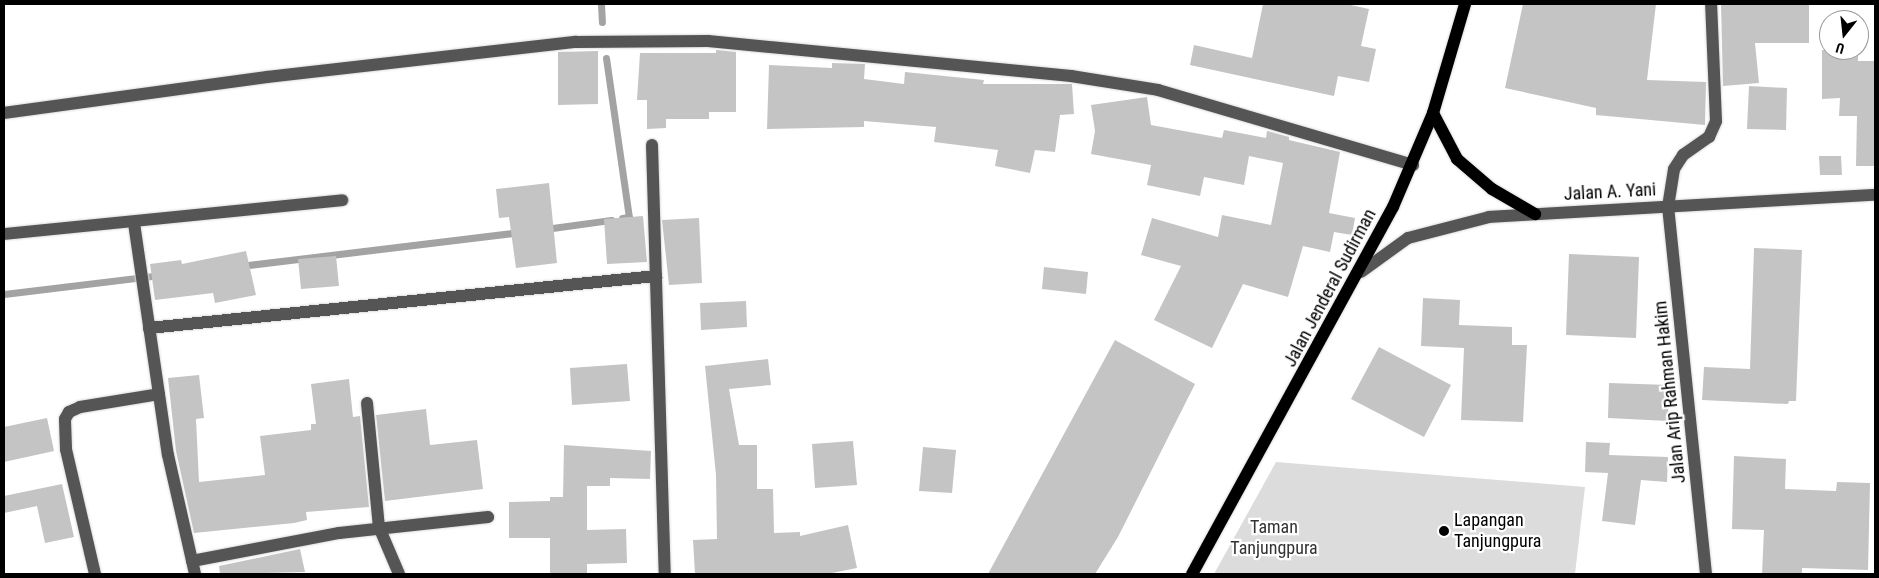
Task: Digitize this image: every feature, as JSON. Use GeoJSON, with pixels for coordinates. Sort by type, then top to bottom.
{"type":"FeatureCollection","features":[{"type":"Feature","properties":{"kind":"main road","name":"Jalan Jenderal Sudirman"},"geometry":{"type":"LineString","coordinates":[[1192,574],[1361,272],[1413,165],[1433,113],[1465,4]]}},
{"type":"Feature","properties":{"kind":"main road"},"geometry":{"type":"LineString","coordinates":[[1433,113],[1457,160],[1492,189],[1535,214]]}},
{"type":"Feature","properties":{"kind":"street","name":"Jalan Arip Rahman Hakim"},"geometry":{"type":"LineString","coordinates":[[1706,574],[1668,207],[1674,168],[1683,155],[1709,137],[1716,121],[1711,4]]}},
{"type":"Feature","properties":{"kind":"street"},"geometry":{"type":"LineString","coordinates":[[4,113],[267,77],[568,43],[708,41],[1071,76],[1158,90],[1413,165]]}},
{"type":"Feature","properties":{"kind":"street"},"geometry":{"type":"LineString","coordinates":[[652,145],[665,574]]}},
{"type":"Feature","properties":{"kind":"street","name":"Jalan A. Yani"},"geometry":{"type":"LineString","coordinates":[[1361,272],[1394,246],[1432,229],[1489,217],[1875,195]]}},
{"type":"Feature","properties":{"kind":"street"},"geometry":{"type":"LineString","coordinates":[[4,234],[134,223],[342,200]]}},
{"type":"Feature","properties":{"kind":"street"},"geometry":{"type":"LineString","coordinates":[[134,223],[168,455],[195,574]]}},
{"type":"Feature","properties":{"kind":"street"},"geometry":{"type":"LineString","coordinates":[[149,328],[656,276]]}},
{"type":"Feature","properties":{"kind":"street"},"geometry":{"type":"LineString","coordinates":[[95,574],[66,449],[65,420],[68,412],[80,407],[159,394]]}},
{"type":"Feature","properties":{"kind":"street"},"geometry":{"type":"LineString","coordinates":[[367,403],[379,527],[400,574]]}},
{"type":"Feature","properties":{"kind":"street"},"geometry":{"type":"LineString","coordinates":[[192,561],[379,527],[488,517]]}},
{"type":"Feature","properties":{"kind":"green space","name":"Lapangan Tanjungpura"},"geometry":{"type":"Polygon","coordinates":[[[1276,462],[1585,487],[1575,574],[1214,574],[1276,462]]]}},
{"type":"Feature","properties":{"kind":"building"},"geometry":{"type":"Polygon","coordinates":[[[1263,4],[1346,4],[1369,9],[1361,46],[1376,49],[1369,82],[1338,76],[1334,96],[1190,65],[1194,45],[1252,58],[1263,4]]]}},
{"type":"Feature","properties":{"kind":"building"},"geometry":{"type":"Polygon","coordinates":[[[1523,4],[1656,4],[1647,80],[1706,82],[1705,125],[1596,115],[1596,108],[1505,88],[1523,4]]]}},
{"type":"Feature","properties":{"kind":"building"},"geometry":{"type":"Polygon","coordinates":[[[1721,4],[1809,4],[1809,43],[1755,43],[1759,83],[1723,86],[1721,4]]]}},
{"type":"Feature","properties":{"kind":"building"},"geometry":{"type":"Polygon","coordinates":[[[716,50],[736,52],[736,112],[709,112],[709,119],[666,119],[666,128],[647,129],[647,100],[637,100],[640,53],[716,53],[716,50]]]}},
{"type":"Feature","properties":{"kind":"building"},"geometry":{"type":"Polygon","coordinates":[[[598,51],[598,104],[558,105],[558,52],[598,51]]]}},
{"type":"Feature","properties":{"kind":"building"},"geometry":{"type":"Polygon","coordinates":[[[1822,60],[1875,61],[1875,166],[1856,166],[1857,116],[1839,116],[1840,98],[1822,99],[1822,60]]]}},
{"type":"Feature","properties":{"kind":"building"},"geometry":{"type":"Polygon","coordinates":[[[832,63],[865,64],[864,79],[904,84],[905,72],[984,80],[983,84],[1072,84],[1074,114],[1060,115],[1055,152],[1035,150],[1030,173],[995,166],[998,150],[934,142],[936,127],[864,121],[864,127],[767,129],[769,65],[832,68],[832,63]]]}},
{"type":"Feature","properties":{"kind":"building"},"geometry":{"type":"Polygon","coordinates":[[[1749,86],[1787,88],[1786,130],[1747,129],[1749,86]]]}},
{"type":"Feature","properties":{"kind":"building"},"geometry":{"type":"Polygon","coordinates":[[[1147,97],[1151,125],[1222,138],[1224,130],[1266,138],[1267,131],[1289,137],[1289,140],[1340,152],[1329,213],[1355,218],[1352,235],[1334,232],[1330,252],[1303,246],[1288,297],[1243,284],[1212,348],[1154,320],[1181,266],[1141,255],[1152,218],[1218,237],[1222,215],[1271,225],[1283,163],[1249,156],[1244,185],[1204,177],[1200,196],[1147,185],[1151,165],[1091,154],[1095,131],[1091,105],[1147,97]]]}},
{"type":"Feature","properties":{"kind":"building"},"geometry":{"type":"Polygon","coordinates":[[[1819,156],[1841,156],[1842,175],[1820,175],[1819,156]]]}},
{"type":"Feature","properties":{"kind":"building"},"geometry":{"type":"Polygon","coordinates":[[[549,183],[557,263],[516,268],[509,217],[499,218],[496,189],[549,183]]]}},
{"type":"Feature","properties":{"kind":"building"},"geometry":{"type":"Polygon","coordinates":[[[643,216],[647,262],[607,264],[604,219],[643,216]]]}},
{"type":"Feature","properties":{"kind":"building"},"geometry":{"type":"Polygon","coordinates":[[[699,218],[702,283],[669,285],[662,220],[699,218]]]}},
{"type":"Feature","properties":{"kind":"building"},"geometry":{"type":"Polygon","coordinates":[[[1754,248],[1802,250],[1796,401],[1789,401],[1788,404],[1702,400],[1704,367],[1750,369],[1754,248]]]}},
{"type":"Feature","properties":{"kind":"building"},"geometry":{"type":"Polygon","coordinates":[[[246,251],[256,295],[215,303],[213,293],[155,300],[150,264],[181,260],[182,264],[246,251]]]}},
{"type":"Feature","properties":{"kind":"building"},"geometry":{"type":"Polygon","coordinates":[[[1569,254],[1639,257],[1636,338],[1566,335],[1569,254]]]}},
{"type":"Feature","properties":{"kind":"building"},"geometry":{"type":"Polygon","coordinates":[[[336,256],[339,286],[301,289],[298,259],[336,256]]]}},
{"type":"Feature","properties":{"kind":"building"},"geometry":{"type":"Polygon","coordinates":[[[1044,267],[1088,272],[1086,294],[1042,289],[1044,267]]]}},
{"type":"Feature","properties":{"kind":"building"},"geometry":{"type":"Polygon","coordinates":[[[1423,298],[1460,300],[1459,325],[1512,327],[1512,345],[1527,345],[1523,422],[1461,420],[1464,348],[1421,346],[1423,298]]]}},
{"type":"Feature","properties":{"kind":"building"},"geometry":{"type":"Polygon","coordinates":[[[746,301],[747,327],[701,330],[700,303],[746,301]]]}},
{"type":"Feature","properties":{"kind":"building"},"geometry":{"type":"Polygon","coordinates":[[[1115,340],[1195,384],[1118,537],[1095,574],[988,574],[1115,340]]]}},
{"type":"Feature","properties":{"kind":"building"},"geometry":{"type":"Polygon","coordinates":[[[1379,347],[1451,385],[1424,437],[1351,399],[1379,347]]]}},
{"type":"Feature","properties":{"kind":"building"},"geometry":{"type":"Polygon","coordinates":[[[768,359],[771,385],[729,389],[739,445],[757,445],[757,489],[773,489],[774,533],[800,532],[800,536],[848,525],[857,568],[827,574],[695,574],[693,540],[717,539],[716,475],[705,366],[768,359]]]}},
{"type":"Feature","properties":{"kind":"building"},"geometry":{"type":"Polygon","coordinates":[[[627,364],[630,401],[572,405],[570,368],[627,364]]]}},
{"type":"Feature","properties":{"kind":"building"},"geometry":{"type":"Polygon","coordinates":[[[199,375],[204,418],[196,419],[199,482],[265,475],[260,436],[311,430],[311,424],[316,424],[311,384],[349,379],[353,417],[360,416],[369,507],[306,512],[307,520],[294,523],[194,533],[176,451],[168,378],[199,375]]]}},
{"type":"Feature","properties":{"kind":"building"},"geometry":{"type":"Polygon","coordinates":[[[1609,383],[1669,385],[1668,421],[1608,418],[1609,383]]]}},
{"type":"Feature","properties":{"kind":"building"},"geometry":{"type":"Polygon","coordinates":[[[426,409],[430,445],[477,440],[483,489],[385,501],[376,415],[426,409]]]}},
{"type":"Feature","properties":{"kind":"building"},"geometry":{"type":"Polygon","coordinates":[[[47,418],[54,451],[4,462],[4,427],[47,418]]]}},
{"type":"Feature","properties":{"kind":"building"},"geometry":{"type":"Polygon","coordinates":[[[853,441],[857,485],[815,488],[812,444],[853,441]]]}},
{"type":"Feature","properties":{"kind":"building"},"geometry":{"type":"Polygon","coordinates":[[[1586,442],[1610,443],[1609,455],[1668,457],[1667,482],[1641,480],[1635,525],[1602,521],[1608,473],[1585,472],[1586,442]]]}},
{"type":"Feature","properties":{"kind":"building"},"geometry":{"type":"Polygon","coordinates":[[[564,445],[651,451],[650,479],[610,478],[610,486],[587,486],[587,530],[626,529],[627,563],[587,564],[587,574],[550,574],[550,538],[509,538],[509,502],[550,501],[550,497],[563,497],[564,445]]]}},
{"type":"Feature","properties":{"kind":"building"},"geometry":{"type":"Polygon","coordinates":[[[923,447],[956,450],[952,493],[919,491],[923,447]]]}},
{"type":"Feature","properties":{"kind":"building"},"geometry":{"type":"Polygon","coordinates":[[[1734,456],[1786,459],[1785,489],[1836,491],[1837,482],[1870,483],[1868,570],[1802,568],[1802,574],[1762,574],[1764,530],[1732,529],[1734,456]]]}},
{"type":"Feature","properties":{"kind":"building"},"geometry":{"type":"Polygon","coordinates":[[[62,484],[74,537],[45,543],[37,506],[4,513],[4,496],[62,484]]]}},
{"type":"Feature","properties":{"kind":"building"},"geometry":{"type":"Polygon","coordinates":[[[300,549],[305,572],[220,574],[219,566],[300,549]]]}},
{"type":"Feature","properties":{"kind":"waterway"},"geometry":{"type":"LineString","coordinates":[[601,4],[602,22]]}},
{"type":"Feature","properties":{"kind":"waterway"},"geometry":{"type":"LineString","coordinates":[[606,58],[629,217],[622,218]]}},
{"type":"Feature","properties":{"kind":"waterway"},"geometry":{"type":"LineString","coordinates":[[545,229],[611,220]]}},
{"type":"Feature","properties":{"kind":"waterway"},"geometry":{"type":"LineString","coordinates":[[240,266],[520,232]]}},
{"type":"Feature","properties":{"kind":"waterway"},"geometry":{"type":"LineString","coordinates":[[4,294],[160,275]]}},
{"type":"Feature","properties":{"kind":"place","name":"Lapangan Tanjungpura"},"geometry":{"type":"Point","coordinates":[1444,531]}},
{"type":"Feature","properties":{"kind":"park label","name":"Taman Tanjungpura"},"geometry":{"type":"Point","coordinates":[1274,538]}}]}
